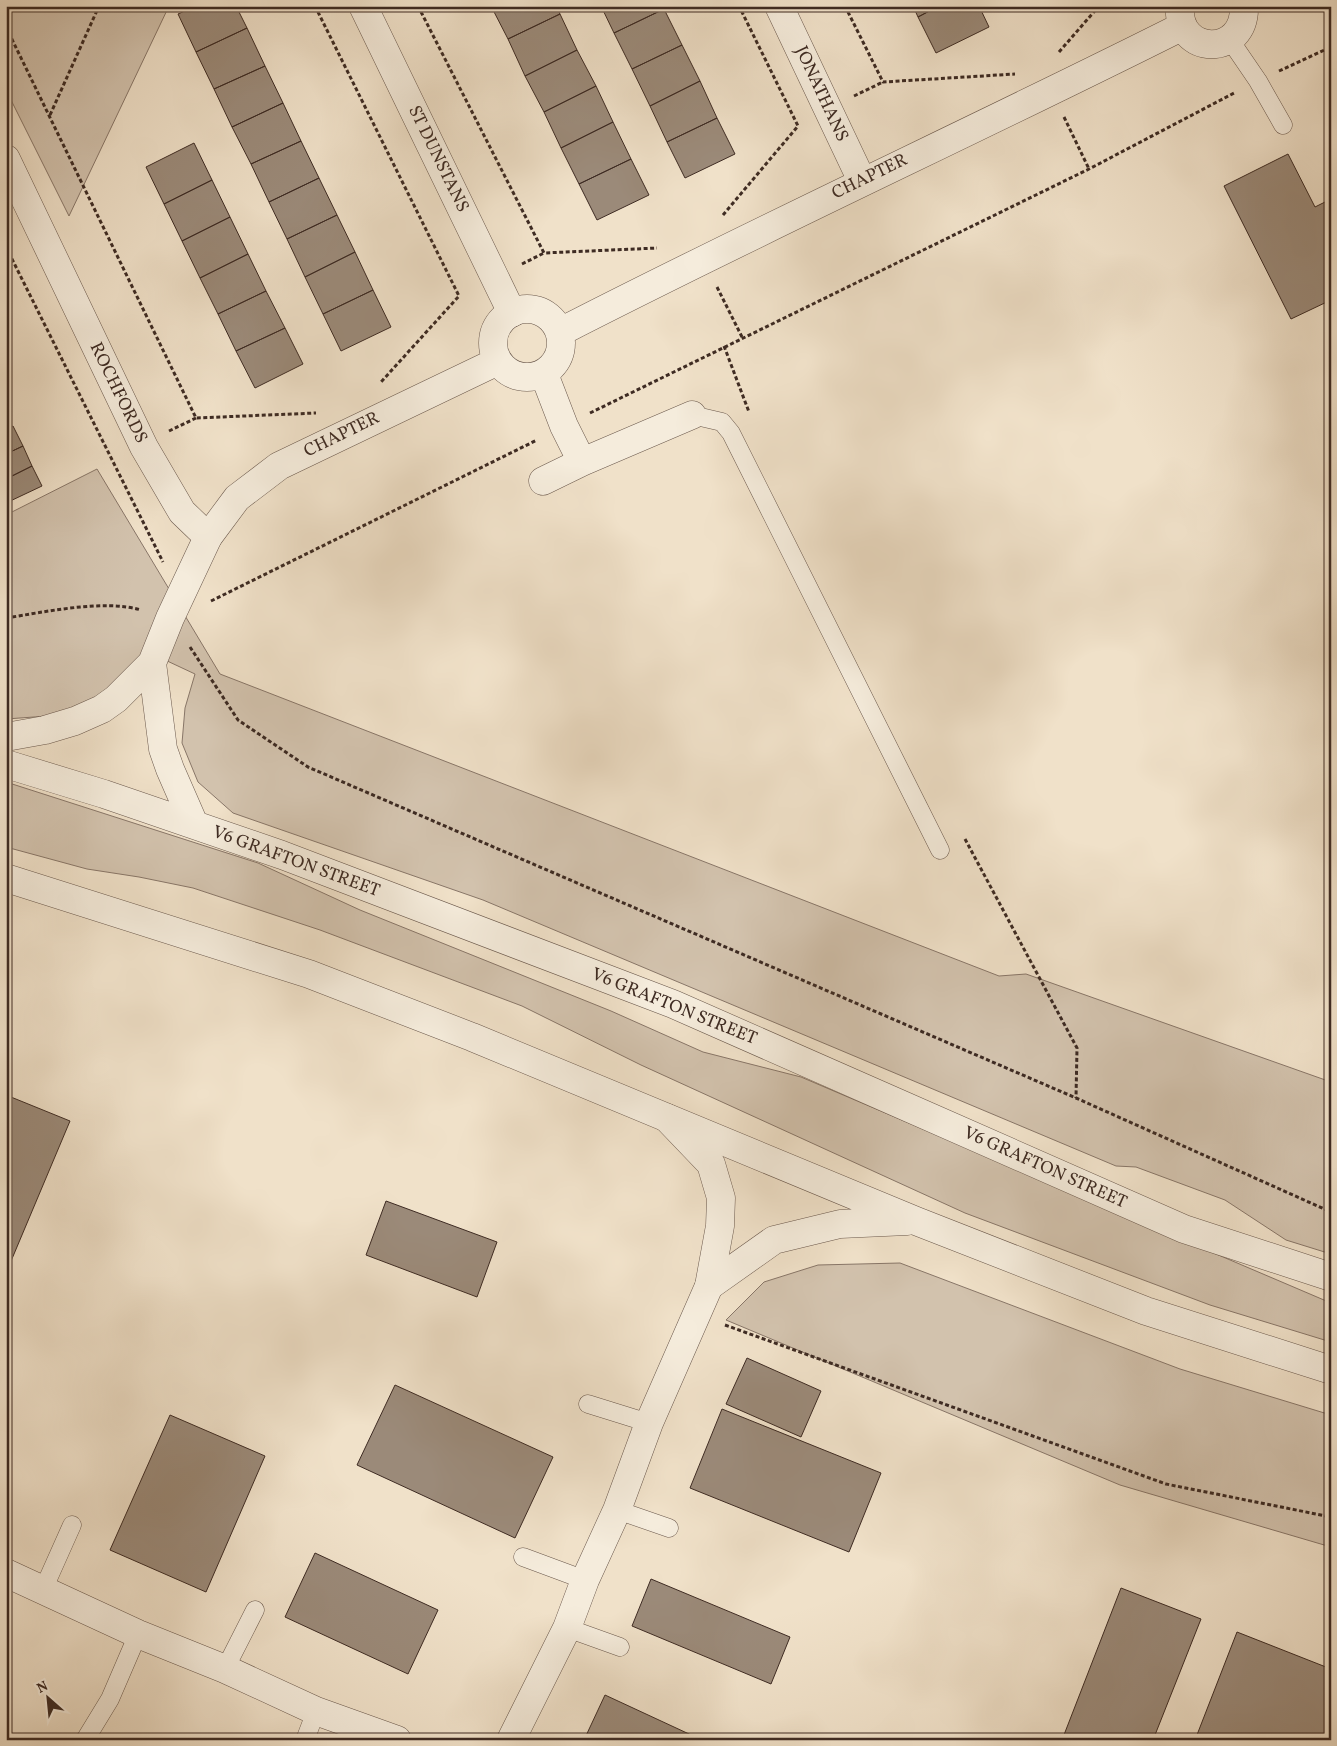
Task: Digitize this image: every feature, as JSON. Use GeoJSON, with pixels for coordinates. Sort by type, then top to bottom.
{"type":"FeatureCollection","features":[{"type":"Feature","properties":{"kind":"street","name":"ST DUNSTANS"},"geometry":{"type":"LineString","coordinates":[[363,6],[512,313]]}},
{"type":"Feature","properties":{"kind":"street","name":"JONATHANS"},"geometry":{"type":"LineString","coordinates":[[779,6],[862,181]]}},
{"type":"Feature","properties":{"kind":"street"},"geometry":{"type":"LineString","coordinates":[[1181,16],[1189,35],[1198,42],[1209,45],[1220,44],[1230,40],[1242,25],[1244,6]]}},
{"type":"Feature","properties":{"kind":"street","name":"CHAPTER"},"geometry":{"type":"LineString","coordinates":[[560,332],[703,258],[1052,92],[1181,16]]}},
{"type":"Feature","properties":{"kind":"street","name":"ROCHFORDS"},"geometry":{"type":"LineString","coordinates":[[6,159],[142,444],[182,512],[208,537]]}},
{"type":"Feature","properties":{"kind":"street"},"geometry":{"type":"LineString","coordinates":[[523,309],[545,314],[554,321],[560,332],[562,341],[558,360],[544,374],[528,377],[513,375],[498,361],[494,351],[493,340],[500,324],[512,313],[523,309]]}},
{"type":"Feature","properties":{"kind":"street","name":"CHAPTER"},"geometry":{"type":"LineString","coordinates":[[208,537],[237,498],[279,466],[498,361]]}},
{"type":"Feature","properties":{"kind":"street"},"geometry":{"type":"LineString","coordinates":[[544,374],[564,426],[582,462]]}},
{"type":"Feature","properties":{"kind":"street"},"geometry":{"type":"LineString","coordinates":[[543,481],[582,462],[692,415]]}},
{"type":"Feature","properties":{"kind":"street"},"geometry":{"type":"LineString","coordinates":[[6,737],[75,721],[102,709],[116,699],[152,663],[175,606],[208,537]]}},
{"type":"Feature","properties":{"kind":"street"},"geometry":{"type":"LineString","coordinates":[[152,663],[163,749],[194,824]]}},
{"type":"Feature","properties":{"kind":"street","name":"V6 GRAFTON STREET"},"geometry":{"type":"LineString","coordinates":[[6,764],[194,824],[673,1004],[1184,1229],[1331,1277]]}},
{"type":"Feature","properties":{"kind":"street"},"geometry":{"type":"LineString","coordinates":[[6,878],[309,974],[472,1037],[916,1221],[1146,1310],[1331,1370]]}},
{"type":"Feature","properties":{"kind":"street"},"geometry":{"type":"LineString","coordinates":[[511,1740],[567,1628],[585,1580],[617,1510],[649,1423],[698,1315],[709,1286],[720,1226],[721,1198],[711,1164],[667,1118]]}},
{"type":"Feature","properties":{"kind":"street"},"geometry":{"type":"LineString","coordinates":[[709,1286],[774,1240],[840,1224],[916,1221]]}},
{"type":"Feature","properties":{"kind":"street"},"geometry":{"type":"LineString","coordinates":[[6,1573],[138,1634],[225,1669],[316,1711],[397,1740]]}},
{"type":"Feature","properties":{"kind":"lane"},"geometry":{"type":"LineString","coordinates":[[1230,40],[1258,81],[1282,125]]}},
{"type":"Feature","properties":{"kind":"lane"},"geometry":{"type":"LineString","coordinates":[[692,415],[722,422],[731,433],[940,850]]}},
{"type":"Feature","properties":{"kind":"lane"},"geometry":{"type":"LineString","coordinates":[[588,1404],[649,1423]]}},
{"type":"Feature","properties":{"kind":"lane"},"geometry":{"type":"LineString","coordinates":[[617,1510],[669,1528]]}},
{"type":"Feature","properties":{"kind":"lane"},"geometry":{"type":"LineString","coordinates":[[43,1590],[72,1524]]}},
{"type":"Feature","properties":{"kind":"lane"},"geometry":{"type":"LineString","coordinates":[[523,1558],[585,1580]]}},
{"type":"Feature","properties":{"kind":"lane"},"geometry":{"type":"LineString","coordinates":[[225,1669],[255,1610]]}},
{"type":"Feature","properties":{"kind":"lane"},"geometry":{"type":"LineString","coordinates":[[567,1628],[620,1647]]}},
{"type":"Feature","properties":{"kind":"lane"},"geometry":{"type":"LineString","coordinates":[[84,1740],[110,1699],[138,1634]]}},
{"type":"Feature","properties":{"kind":"lane"},"geometry":{"type":"LineString","coordinates":[[305,1740],[316,1711]]}},
{"type":"Feature","properties":{"kind":"path"},"geometry":{"type":"LineString","coordinates":[[49,116],[100,6]]}},
{"type":"Feature","properties":{"kind":"path"},"geometry":{"type":"LineString","coordinates":[[315,6],[459,296],[381,383]]}},
{"type":"Feature","properties":{"kind":"path"},"geometry":{"type":"LineString","coordinates":[[418,6],[544,253],[659,248]]}},
{"type":"Feature","properties":{"kind":"path"},"geometry":{"type":"LineString","coordinates":[[722,216],[798,126],[739,6]]}},
{"type":"Feature","properties":{"kind":"path"},"geometry":{"type":"LineString","coordinates":[[845,6],[883,82],[1022,73]]}},
{"type":"Feature","properties":{"kind":"path"},"geometry":{"type":"LineString","coordinates":[[1055,57],[1099,6]]}},
{"type":"Feature","properties":{"kind":"path"},"geometry":{"type":"LineString","coordinates":[[6,27],[196,418],[325,413]]}},
{"type":"Feature","properties":{"kind":"path"},"geometry":{"type":"LineString","coordinates":[[6,618],[46,612],[123,605],[175,606],[219,598],[742,337],[1089,169],[1258,81],[1331,46]]}},
{"type":"Feature","properties":{"kind":"path"},"geometry":{"type":"LineString","coordinates":[[1062,112],[1089,169]]}},
{"type":"Feature","properties":{"kind":"path"},"geometry":{"type":"LineString","coordinates":[[6,247],[175,606],[238,720],[308,767],[1076,1098],[1331,1212]]}},
{"type":"Feature","properties":{"kind":"path"},"geometry":{"type":"LineString","coordinates":[[703,258],[742,337]]}},
{"type":"Feature","properties":{"kind":"path"},"geometry":{"type":"LineString","coordinates":[[698,1315],[1166,1484],[1331,1517]]}},
{"type":"Feature","properties":{"kind":"shaded area"},"geometry":{"type":"Polygon","coordinates":[[[6,6],[169,6],[69,216],[6,90],[6,6]]]}},
{"type":"Feature","properties":{"kind":"shaded area"},"geometry":{"type":"Polygon","coordinates":[[[97,469],[220,674],[999,976],[1026,974],[1331,1082],[1331,1254],[1286,1240],[1225,1200],[1136,1167],[1116,1166],[483,900],[233,813],[198,782],[182,743],[185,708],[195,674],[148,652],[94,702],[48,716],[6,719],[6,515],[97,469]]]}},
{"type":"Feature","properties":{"kind":"shaded area"},"geometry":{"type":"Polygon","coordinates":[[[6,782],[258,863],[360,910],[611,1011],[703,1052],[801,1077],[1331,1303],[1331,1342],[1210,1305],[965,1213],[641,1065],[522,1006],[320,930],[193,888],[87,869],[6,847],[6,782]]]}},
{"type":"Feature","properties":{"kind":"shaded area"},"geometry":{"type":"Polygon","coordinates":[[[900,1263],[1180,1369],[1331,1415],[1331,1547],[1120,1485],[726,1320],[764,1282],[818,1265],[900,1263]]]}},
{"type":"Feature","properties":{"kind":"building"},"geometry":{"type":"Polygon","coordinates":[[[196,6],[236,6],[247,28],[196,52],[178,14],[196,6]]]}},
{"type":"Feature","properties":{"kind":"building"},"geometry":{"type":"Polygon","coordinates":[[[491,6],[556,6],[560,14],[508,39],[491,6]]]}},
{"type":"Feature","properties":{"kind":"building"},"geometry":{"type":"Polygon","coordinates":[[[601,6],[663,6],[664,9],[614,33],[601,6]]]}},
{"type":"Feature","properties":{"kind":"building"},"geometry":{"type":"Polygon","coordinates":[[[913,6],[939,6],[918,17],[913,6]]]}},
{"type":"Feature","properties":{"kind":"building"},"geometry":{"type":"Polygon","coordinates":[[[939,6],[979,6],[989,27],[936,53],[918,17],[939,6]]]}},
{"type":"Feature","properties":{"kind":"building"},"geometry":{"type":"Polygon","coordinates":[[[664,9],[682,45],[632,69],[614,33],[664,9]]]}},
{"type":"Feature","properties":{"kind":"building"},"geometry":{"type":"Polygon","coordinates":[[[560,14],[577,50],[525,76],[508,39],[560,14]]]}},
{"type":"Feature","properties":{"kind":"building"},"geometry":{"type":"Polygon","coordinates":[[[247,28],[265,66],[214,89],[196,52],[247,28]]]}},
{"type":"Feature","properties":{"kind":"building"},"geometry":{"type":"Polygon","coordinates":[[[682,45],[700,81],[650,106],[632,69],[682,45]]]}},
{"type":"Feature","properties":{"kind":"building"},"geometry":{"type":"Polygon","coordinates":[[[577,50],[596,86],[544,112],[525,76],[577,50]]]}},
{"type":"Feature","properties":{"kind":"building"},"geometry":{"type":"Polygon","coordinates":[[[265,66],[283,103],[232,127],[214,89],[265,66]]]}},
{"type":"Feature","properties":{"kind":"building"},"geometry":{"type":"Polygon","coordinates":[[[700,81],[717,118],[667,142],[650,106],[700,81]]]}},
{"type":"Feature","properties":{"kind":"building"},"geometry":{"type":"Polygon","coordinates":[[[596,86],[613,122],[561,148],[544,112],[596,86]]]}},
{"type":"Feature","properties":{"kind":"building"},"geometry":{"type":"Polygon","coordinates":[[[283,103],[301,141],[251,164],[232,127],[283,103]]]}},
{"type":"Feature","properties":{"kind":"building"},"geometry":{"type":"Polygon","coordinates":[[[717,118],[735,154],[685,178],[667,142],[717,118]]]}},
{"type":"Feature","properties":{"kind":"building"},"geometry":{"type":"Polygon","coordinates":[[[613,122],[631,159],[579,184],[561,148],[613,122]]]}},
{"type":"Feature","properties":{"kind":"building"},"geometry":{"type":"Polygon","coordinates":[[[301,141],[319,178],[269,202],[251,164],[301,141]]]}},
{"type":"Feature","properties":{"kind":"building"},"geometry":{"type":"Polygon","coordinates":[[[194,143],[212,180],[164,204],[146,167],[194,143]]]}},
{"type":"Feature","properties":{"kind":"building"},"geometry":{"type":"Polygon","coordinates":[[[1288,154],[1315,207],[1331,199],[1331,300],[1291,319],[1224,186],[1288,154]]]}},
{"type":"Feature","properties":{"kind":"building"},"geometry":{"type":"Polygon","coordinates":[[[631,159],[649,195],[597,220],[579,184],[631,159]]]}},
{"type":"Feature","properties":{"kind":"building"},"geometry":{"type":"Polygon","coordinates":[[[319,178],[337,215],[287,239],[269,202],[319,178]]]}},
{"type":"Feature","properties":{"kind":"building"},"geometry":{"type":"Polygon","coordinates":[[[212,180],[230,217],[182,241],[164,204],[212,180]]]}},
{"type":"Feature","properties":{"kind":"building"},"geometry":{"type":"Polygon","coordinates":[[[337,215],[355,252],[305,277],[287,239],[337,215]]]}},
{"type":"Feature","properties":{"kind":"building"},"geometry":{"type":"Polygon","coordinates":[[[230,217],[248,254],[200,278],[182,241],[230,217]]]}},
{"type":"Feature","properties":{"kind":"building"},"geometry":{"type":"Polygon","coordinates":[[[355,252],[373,290],[323,314],[305,277],[355,252]]]}},
{"type":"Feature","properties":{"kind":"building"},"geometry":{"type":"Polygon","coordinates":[[[248,254],[266,291],[218,314],[200,278],[248,254]]]}},
{"type":"Feature","properties":{"kind":"building"},"geometry":{"type":"Polygon","coordinates":[[[373,290],[391,327],[341,351],[323,314],[373,290]]]}},
{"type":"Feature","properties":{"kind":"building"},"geometry":{"type":"Polygon","coordinates":[[[266,291],[285,328],[236,351],[218,314],[266,291]]]}},
{"type":"Feature","properties":{"kind":"building"},"geometry":{"type":"Polygon","coordinates":[[[285,328],[303,364],[255,388],[236,351],[285,328]]]}},
{"type":"Feature","properties":{"kind":"building"},"geometry":{"type":"Polygon","coordinates":[[[13,426],[23,446],[6,454],[6,429],[13,426]]]}},
{"type":"Feature","properties":{"kind":"building"},"geometry":{"type":"Polygon","coordinates":[[[23,446],[32,466],[6,479],[6,454],[23,446]]]}},
{"type":"Feature","properties":{"kind":"building"},"geometry":{"type":"Polygon","coordinates":[[[32,466],[42,486],[6,503],[6,479],[32,466]]]}},
{"type":"Feature","properties":{"kind":"building"},"geometry":{"type":"Polygon","coordinates":[[[6,1095],[70,1121],[6,1273],[6,1095]]]}},
{"type":"Feature","properties":{"kind":"building"},"geometry":{"type":"Polygon","coordinates":[[[386,1201],[497,1242],[477,1297],[366,1255],[386,1201]]]}},
{"type":"Feature","properties":{"kind":"building"},"geometry":{"type":"Polygon","coordinates":[[[747,1358],[821,1391],[801,1437],[726,1404],[747,1358]]]}},
{"type":"Feature","properties":{"kind":"building"},"geometry":{"type":"Polygon","coordinates":[[[395,1385],[553,1457],[515,1538],[357,1465],[395,1385]]]}},
{"type":"Feature","properties":{"kind":"building"},"geometry":{"type":"Polygon","coordinates":[[[722,1409],[881,1473],[849,1552],[690,1488],[722,1409]]]}},
{"type":"Feature","properties":{"kind":"building"},"geometry":{"type":"Polygon","coordinates":[[[170,1415],[265,1456],[206,1592],[110,1550],[170,1415]]]}},
{"type":"Feature","properties":{"kind":"building"},"geometry":{"type":"Polygon","coordinates":[[[315,1553],[438,1610],[408,1674],[285,1617],[315,1553]]]}},
{"type":"Feature","properties":{"kind":"building"},"geometry":{"type":"Polygon","coordinates":[[[651,1579],[790,1637],[771,1684],[632,1626],[651,1579]]]}},
{"type":"Feature","properties":{"kind":"building"},"geometry":{"type":"Polygon","coordinates":[[[1121,1588],[1201,1619],[1153,1740],[1062,1740],[1121,1588]]]}},
{"type":"Feature","properties":{"kind":"building"},"geometry":{"type":"Polygon","coordinates":[[[1237,1632],[1331,1669],[1331,1740],[1195,1740],[1237,1632]]]}},
{"type":"Feature","properties":{"kind":"building"},"geometry":{"type":"Polygon","coordinates":[[[605,1695],[702,1740],[584,1740],[605,1695]]]}}]}
